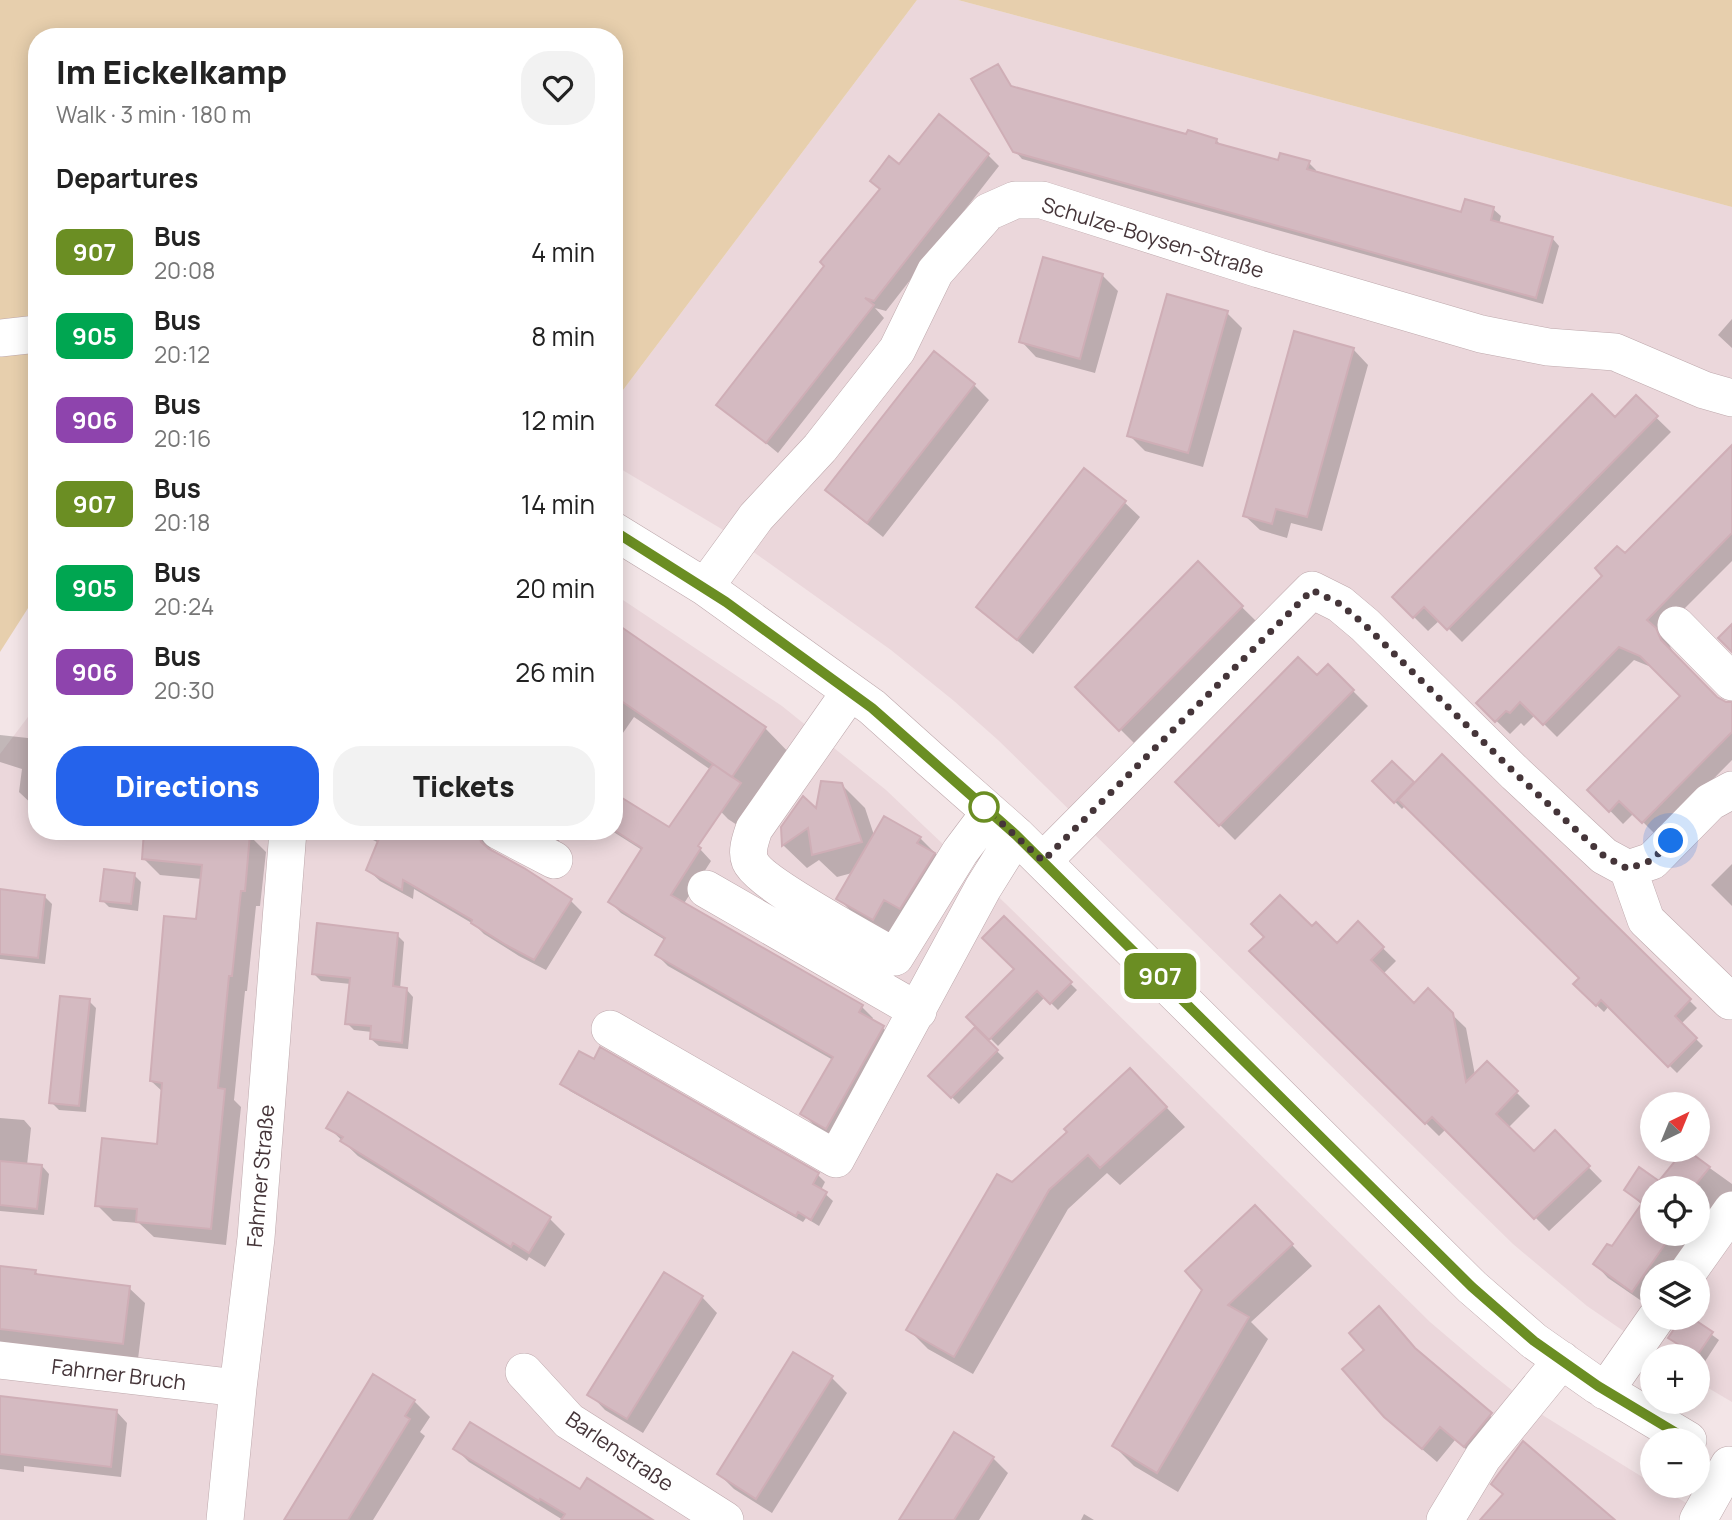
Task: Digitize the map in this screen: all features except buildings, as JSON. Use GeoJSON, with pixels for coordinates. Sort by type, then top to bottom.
{"type":"FeatureCollection","features":[{"type":"Feature","properties":{"kind":"street","name":"Schulze-Boysen-Straße"},"geometry":{"type":"LineString","coordinates":[[705,587],[756,517],[820,448],[897,350],[935,272],[988,212],[1015,200],[1042,200],[1259,269],[1481,334],[1548,346],[1615,352],[1704,390],[1732,398]]}},
{"type":"Feature","properties":{"kind":"street"},"geometry":{"type":"LineString","coordinates":[[0,338],[28,335]]}},
{"type":"Feature","properties":{"kind":"street"},"geometry":{"type":"LineString","coordinates":[[623,537],[705,587],[872,708],[1043,861],[1472,1287],[1534,1341],[1605,1391],[1668,1428]]}},
{"type":"Feature","properties":{"kind":"street"},"geometry":{"type":"LineString","coordinates":[[1043,861],[1312,590],[1340,604],[1365,625],[1516,774],[1604,856],[1628,869],[1646,920],[1730,1001]]}},
{"type":"Feature","properties":{"kind":"street"},"geometry":{"type":"LineString","coordinates":[[1676,625],[1732,682]]}},
{"type":"Feature","properties":{"kind":"street"},"geometry":{"type":"LineString","coordinates":[[850,691],[754,829],[749,845],[750,861],[767,881],[895,957],[960,852],[1003,823]]}},
{"type":"Feature","properties":{"kind":"street"},"geometry":{"type":"LineString","coordinates":[[1628,869],[1652,860],[1710,802],[1732,790]]}},
{"type":"Feature","properties":{"kind":"street"},"geometry":{"type":"LineString","coordinates":[[610,1029],[836,1159],[983,887],[1003,823]]}},
{"type":"Feature","properties":{"kind":"street","name":"Fahrner Straße"},"geometry":{"type":"LineString","coordinates":[[225,1520],[237,1388],[256,1238],[287,840]]}},
{"type":"Feature","properties":{"kind":"street"},"geometry":{"type":"LineString","coordinates":[[516,840],[554,860]]}},
{"type":"Feature","properties":{"kind":"street"},"geometry":{"type":"LineString","coordinates":[[706,889],[918,1011]]}},
{"type":"Feature","properties":{"kind":"street"},"geometry":{"type":"LineString","coordinates":[[1697,1260],[1732,1210]]}},
{"type":"Feature","properties":{"kind":"street"},"geometry":{"type":"LineString","coordinates":[[1605,1391],[1648,1330]]}},
{"type":"Feature","properties":{"kind":"street","name":"Fahrner Bruch"},"geometry":{"type":"LineString","coordinates":[[0,1360],[237,1388]]}},
{"type":"Feature","properties":{"kind":"street"},"geometry":{"type":"LineString","coordinates":[[1445,1520],[1483,1457],[1562,1360]]}},
{"type":"Feature","properties":{"kind":"street","name":"Barlenstraße"},"geometry":{"type":"LineString","coordinates":[[524,1372],[569,1421],[724,1520]]}},
{"type":"Feature","properties":{"kind":"street"},"geometry":{"type":"LineString","coordinates":[[1698,1520],[1731,1466],[1710,1453]]}},
{"type":"Feature","properties":{"kind":"shaded area"},"geometry":{"type":"Polygon","coordinates":[[[0,0],[917,0],[623,390],[623,28],[28,28],[28,608],[0,652],[0,0]]]}},
{"type":"Feature","properties":{"kind":"shaded area"},"geometry":{"type":"Polygon","coordinates":[[[917,0],[958,0],[1732,207],[1732,1402],[1710,1389],[1710,1344],[1642,1344],[1587,1306],[1513,1244],[998,740],[891,650],[720,528],[623,470],[623,390],[917,0]]]}},
{"type":"Feature","properties":{"kind":"shaded area"},"geometry":{"type":"Polygon","coordinates":[[[958,0],[1732,0],[1732,207],[958,0]]]}},
{"type":"Feature","properties":{"kind":"shaded area"},"geometry":{"type":"Polygon","coordinates":[[[623,600],[782,706],[886,790],[1006,904],[1430,1322],[1483,1367],[1544,1416],[1640,1476],[1640,1498],[1678,1498],[1716,1520],[0,1520],[0,754],[28,717],[28,840],[623,840],[623,600]]]}},
{"type":"Feature","properties":{"kind":"bus line","name":"907"},"geometry":{"type":"LineString","coordinates":[[623,537],[705,587],[872,708],[1016,835],[1472,1287],[1534,1341],[1598,1386],[1668,1428]]}},
{"type":"Feature","properties":{"kind":"route"},"geometry":{"type":"LineString","coordinates":[[984,807],[1043,861],[1312,590],[1340,604],[1365,625],[1516,774],[1604,856],[1628,869],[1652,860],[1671,841]]}}]}
